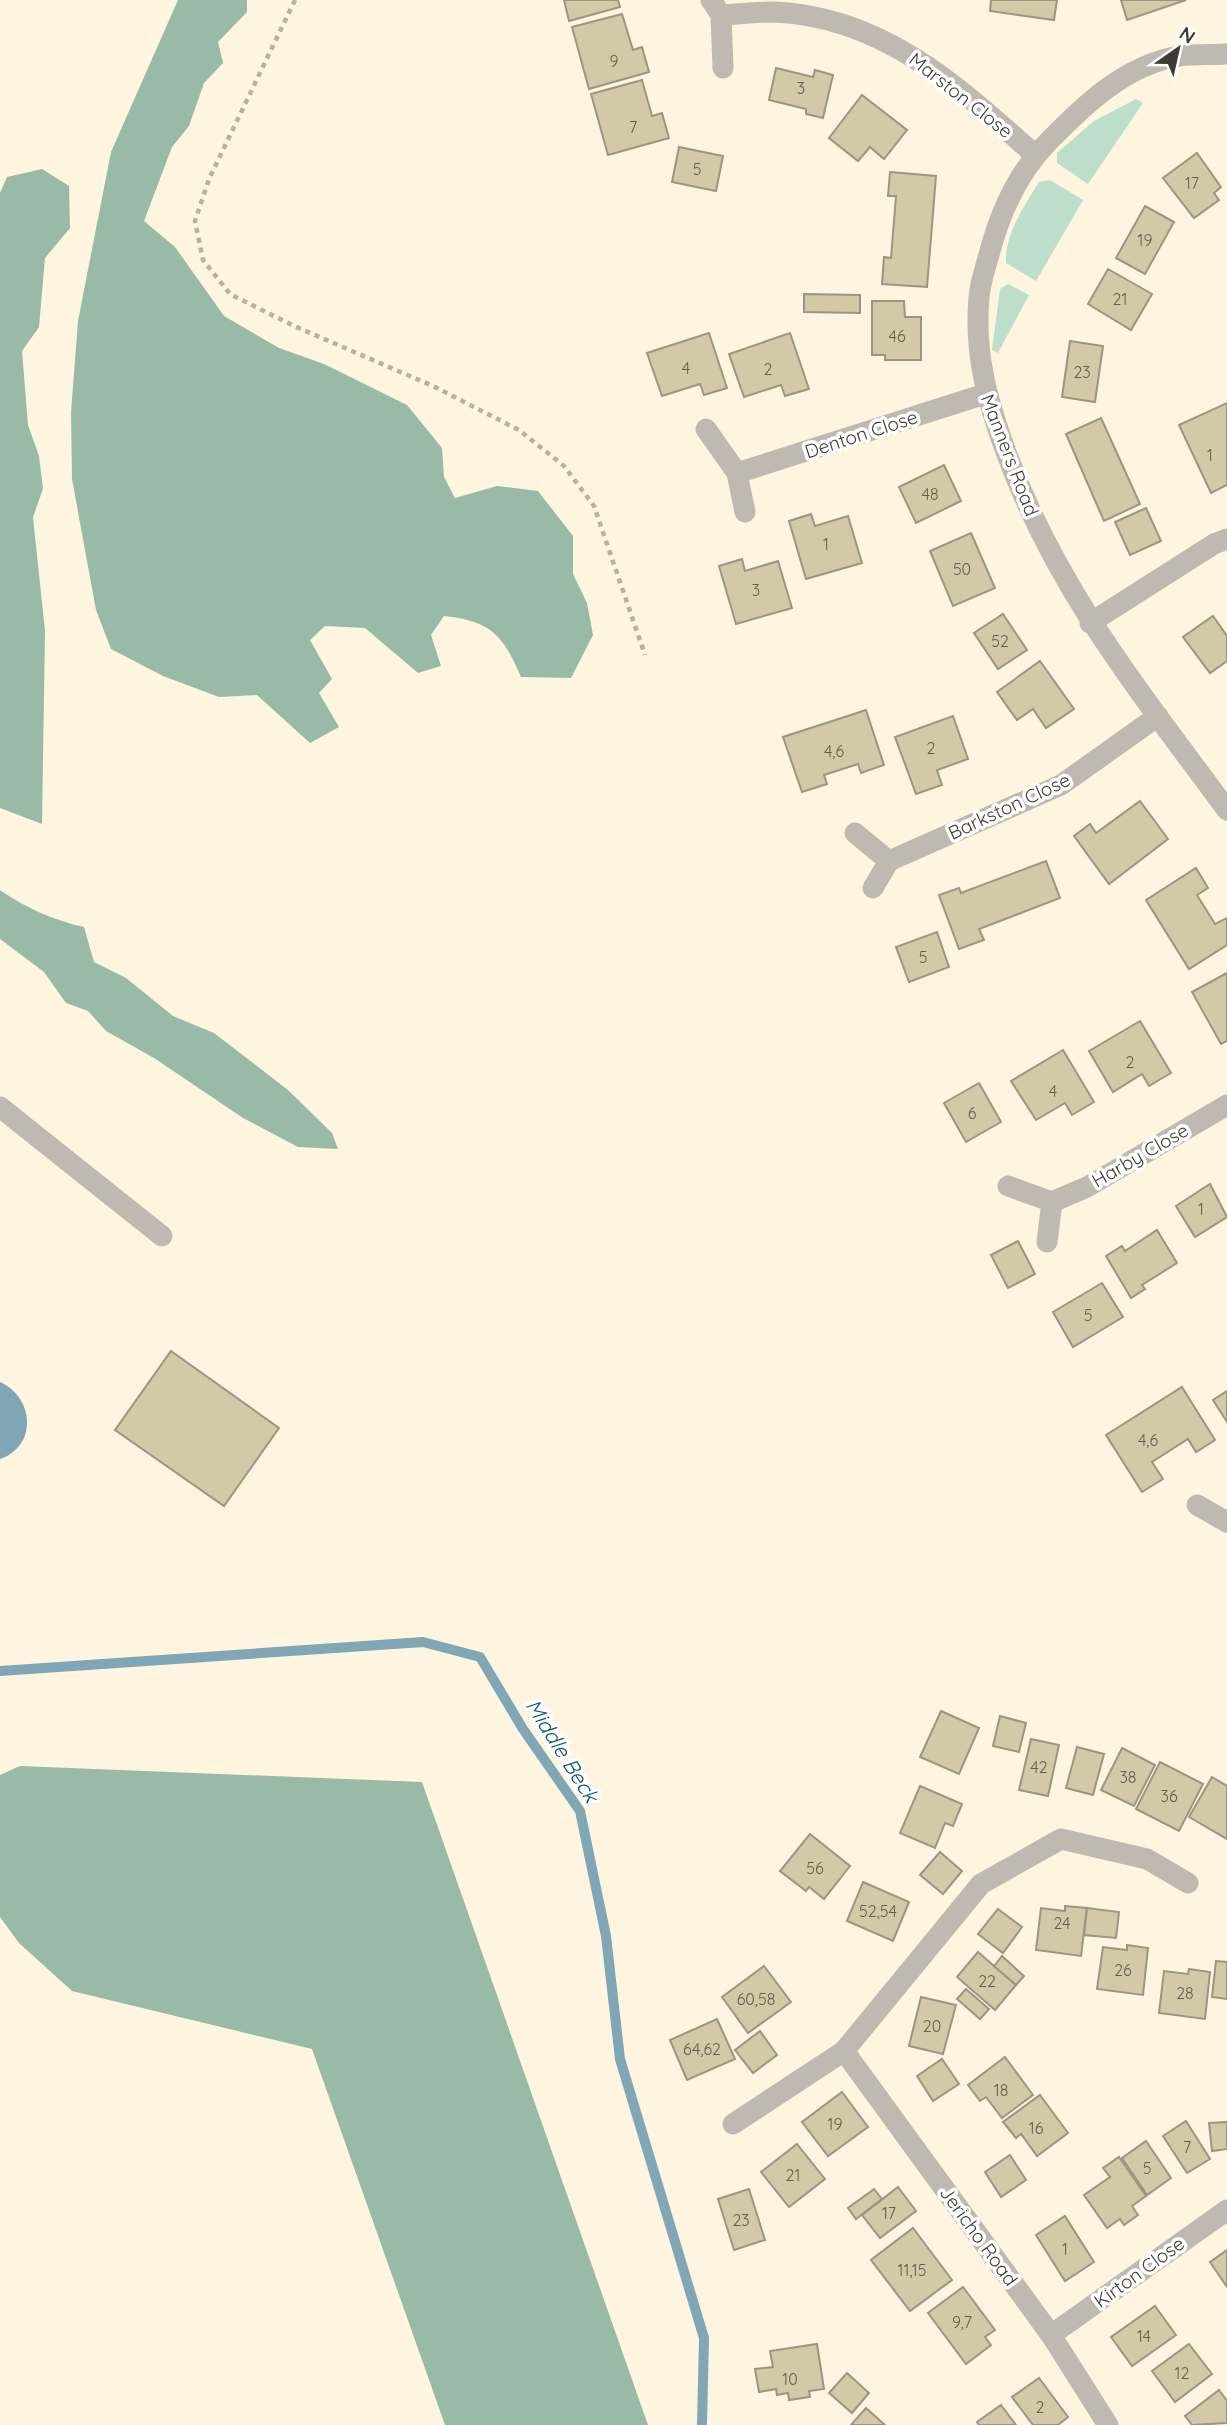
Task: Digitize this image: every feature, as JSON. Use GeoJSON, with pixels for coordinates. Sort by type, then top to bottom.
{"type":"FeatureCollection","features":[{"type":"Feature","properties":{"kind":"street","name":"Marston Close"},"geometry":{"type":"LineString","coordinates":[[723,68],[716,8],[814,17],[851,27],[902,48],[943,76],[1035,155]]}},
{"type":"Feature","properties":{"kind":"street","name":"Manners Road"},"geometry":{"type":"LineString","coordinates":[[1227,54],[1178,56],[1125,77],[1089,100],[1035,155],[1001,211],[979,296],[979,352],[985,394],[1019,489],[1053,560],[1090,623],[1227,810]]}},
{"type":"Feature","properties":{"kind":"street","name":"Denton Close"},"geometry":{"type":"LineString","coordinates":[[737,473],[985,394]]}},
{"type":"Feature","properties":{"kind":"street"},"geometry":{"type":"LineString","coordinates":[[706,429],[737,473],[745,512]]}},
{"type":"Feature","properties":{"kind":"street"},"geometry":{"type":"LineString","coordinates":[[1090,623],[1214,544],[1227,540]]}},
{"type":"Feature","properties":{"kind":"street","name":"Barkston Close"},"geometry":{"type":"LineString","coordinates":[[889,861],[1061,786],[1158,716]]}},
{"type":"Feature","properties":{"kind":"street"},"geometry":{"type":"LineString","coordinates":[[855,833],[889,861],[873,888]]}},
{"type":"Feature","properties":{"kind":"street","name":"Harby Close"},"geometry":{"type":"LineString","coordinates":[[1052,1202],[1087,1187],[1227,1105]]}},
{"type":"Feature","properties":{"kind":"street"},"geometry":{"type":"LineString","coordinates":[[0,1107],[162,1236]]}},
{"type":"Feature","properties":{"kind":"street"},"geometry":{"type":"LineString","coordinates":[[1007,1186],[1052,1202],[1046,1242]]}},
{"type":"Feature","properties":{"kind":"street"},"geometry":{"type":"LineString","coordinates":[[1197,1504],[1227,1522]]}},
{"type":"Feature","properties":{"kind":"street"},"geometry":{"type":"LineString","coordinates":[[733,2124],[844,2051],[981,1884],[1061,1839],[1147,1859],[1188,1883]]}},
{"type":"Feature","properties":{"kind":"street","name":"Jericho Road"},"geometry":{"type":"LineString","coordinates":[[844,2051],[1051,2335],[1108,2425]]}},
{"type":"Feature","properties":{"kind":"street","name":"Kirton Close"},"geometry":{"type":"LineString","coordinates":[[1051,2335],[1227,2210]]}},
{"type":"Feature","properties":{"kind":"path"},"geometry":{"type":"LineString","coordinates":[[295,0],[209,179],[195,221],[203,260],[230,294],[433,386],[519,430],[564,466],[594,506],[645,655]]}},
{"type":"Feature","properties":{"kind":"green space"},"geometry":{"type":"Polygon","coordinates":[[[178,0],[247,0],[247,12],[218,42],[223,63],[204,83],[189,126],[172,147],[144,221],[175,247],[224,316],[279,348],[324,364],[407,405],[442,448],[444,477],[455,498],[497,486],[538,491],[573,536],[573,574],[587,603],[593,635],[571,678],[521,677],[508,650],[493,633],[484,626],[460,618],[444,616],[431,635],[441,666],[418,673],[365,628],[325,626],[310,640],[332,679],[319,693],[339,727],[310,743],[257,695],[219,697],[163,676],[111,649],[96,610],[72,479],[71,412],[78,321],[111,152],[178,0]]]}},
{"type":"Feature","properties":{"kind":"green space"},"geometry":{"type":"Polygon","coordinates":[[[1136,99],[1143,103],[1088,184],[1057,163],[1057,153],[1094,121],[1136,99]]]}},
{"type":"Feature","properties":{"kind":"green space"},"geometry":{"type":"Polygon","coordinates":[[[42,169],[69,186],[70,228],[45,258],[39,327],[22,351],[28,425],[39,456],[43,489],[33,517],[45,631],[42,824],[0,808],[0,193],[7,177],[42,169]]]}},
{"type":"Feature","properties":{"kind":"green space"},"geometry":{"type":"Polygon","coordinates":[[[1050,180],[1083,200],[1036,281],[1006,263],[1007,252],[1012,231],[1027,201],[1039,182],[1050,180]]]}},
{"type":"Feature","properties":{"kind":"green space"},"geometry":{"type":"Polygon","coordinates":[[[1008,284],[1029,295],[998,353],[992,350],[1000,289],[1008,284]]]}},
{"type":"Feature","properties":{"kind":"green space"},"geometry":{"type":"Polygon","coordinates":[[[0,890],[40,913],[84,927],[94,962],[126,978],[173,1016],[214,1033],[288,1090],[332,1133],[338,1149],[298,1147],[243,1118],[154,1058],[106,1031],[88,1011],[66,1003],[44,972],[0,939],[0,890]]]}},
{"type":"Feature","properties":{"kind":"green space"},"geometry":{"type":"Polygon","coordinates":[[[20,1766],[422,1782],[648,2425],[445,2425],[312,2049],[72,1991],[19,1943],[0,1917],[0,1775],[20,1766]]]}},
{"type":"Feature","properties":{"kind":"water"},"geometry":{"type":"Polygon","coordinates":[[[0,1382],[20,1399],[27,1421],[21,1444],[0,1459],[0,1382]]]}},
{"type":"Feature","properties":{"kind":"building"},"geometry":{"type":"Polygon","coordinates":[[[564,0],[618,0],[620,7],[569,21],[564,0]]]}},
{"type":"Feature","properties":{"kind":"building"},"geometry":{"type":"Polygon","coordinates":[[[991,0],[1057,0],[1054,20],[990,11],[991,0]]]}},
{"type":"Feature","properties":{"kind":"building"},"geometry":{"type":"Polygon","coordinates":[[[1121,0],[1186,0],[1127,20],[1121,0]]]}},
{"type":"Feature","properties":{"kind":"building"},"geometry":{"type":"Polygon","coordinates":[[[622,14],[633,50],[642,47],[649,72],[589,89],[572,27],[622,14]]]}},
{"type":"Feature","properties":{"kind":"building"},"geometry":{"type":"Polygon","coordinates":[[[776,68],[813,77],[815,70],[833,75],[823,118],[806,114],[806,109],[769,100],[776,68]]]}},
{"type":"Feature","properties":{"kind":"building"},"geometry":{"type":"Polygon","coordinates":[[[642,80],[652,116],[662,113],[669,138],[608,155],[591,94],[642,80]]]}},
{"type":"Feature","properties":{"kind":"building"},"geometry":{"type":"Polygon","coordinates":[[[862,95],[907,130],[884,159],[870,147],[858,161],[829,138],[862,95]]]}},
{"type":"Feature","properties":{"kind":"building"},"geometry":{"type":"Polygon","coordinates":[[[679,147],[723,156],[716,191],[672,182],[679,147]]]}},
{"type":"Feature","properties":{"kind":"building"},"geometry":{"type":"Polygon","coordinates":[[[1197,153],[1221,187],[1214,193],[1219,200],[1194,218],[1163,178],[1197,153]]]}},
{"type":"Feature","properties":{"kind":"building"},"geometry":{"type":"Polygon","coordinates":[[[890,172],[936,176],[927,287],[882,284],[884,257],[891,258],[896,196],[888,196],[890,172]]]}},
{"type":"Feature","properties":{"kind":"building"},"geometry":{"type":"Polygon","coordinates":[[[1145,206],[1174,222],[1145,274],[1116,258],[1145,206]]]}},
{"type":"Feature","properties":{"kind":"building"},"geometry":{"type":"Polygon","coordinates":[[[1108,269],[1152,294],[1131,330],[1088,304],[1108,269]]]}},
{"type":"Feature","properties":{"kind":"building"},"geometry":{"type":"Polygon","coordinates":[[[804,294],[860,295],[860,313],[804,312],[804,294]]]}},
{"type":"Feature","properties":{"kind":"building"},"geometry":{"type":"Polygon","coordinates":[[[872,301],[904,301],[905,317],[921,317],[921,360],[885,360],[885,355],[872,355],[872,301]]]}},
{"type":"Feature","properties":{"kind":"building"},"geometry":{"type":"Polygon","coordinates":[[[709,333],[727,388],[704,395],[700,384],[662,396],[647,353],[709,333]]]}},
{"type":"Feature","properties":{"kind":"building"},"geometry":{"type":"Polygon","coordinates":[[[790,333],[809,389],[785,396],[781,385],[744,397],[729,354],[790,333]]]}},
{"type":"Feature","properties":{"kind":"building"},"geometry":{"type":"Polygon","coordinates":[[[1070,341],[1103,346],[1095,402],[1062,397],[1070,341]]]}},
{"type":"Feature","properties":{"kind":"building"},"geometry":{"type":"Polygon","coordinates":[[[1227,403],[1227,485],[1211,493],[1179,425],[1227,403]]]}},
{"type":"Feature","properties":{"kind":"building"},"geometry":{"type":"Polygon","coordinates":[[[1101,418],[1140,504],[1104,521],[1066,434],[1101,418]]]}},
{"type":"Feature","properties":{"kind":"building"},"geometry":{"type":"Polygon","coordinates":[[[944,465],[961,501],[916,523],[899,487],[944,465]]]}},
{"type":"Feature","properties":{"kind":"building"},"geometry":{"type":"Polygon","coordinates":[[[1146,508],[1161,541],[1130,555],[1115,522],[1146,508]]]}},
{"type":"Feature","properties":{"kind":"building"},"geometry":{"type":"Polygon","coordinates":[[[811,514],[815,526],[848,516],[862,563],[806,579],[789,521],[811,514]]]}},
{"type":"Feature","properties":{"kind":"building"},"geometry":{"type":"Polygon","coordinates":[[[971,533],[995,588],[953,606],[930,551],[971,533]]]}},
{"type":"Feature","properties":{"kind":"building"},"geometry":{"type":"Polygon","coordinates":[[[742,559],[745,571],[778,561],[792,608],[736,624],[719,566],[742,559]]]}},
{"type":"Feature","properties":{"kind":"building"},"geometry":{"type":"Polygon","coordinates":[[[1003,614],[1027,650],[998,669],[974,633],[1003,614]]]}},
{"type":"Feature","properties":{"kind":"building"},"geometry":{"type":"Polygon","coordinates":[[[1213,616],[1227,636],[1227,661],[1210,673],[1183,637],[1213,616]]]}},
{"type":"Feature","properties":{"kind":"building"},"geometry":{"type":"Polygon","coordinates":[[[1040,661],[1074,709],[1046,728],[1033,709],[1017,720],[997,692],[1040,661]]]}},
{"type":"Feature","properties":{"kind":"building"},"geometry":{"type":"Polygon","coordinates":[[[866,710],[884,765],[861,773],[858,764],[824,775],[827,784],[802,792],[783,737],[866,710]]]}},
{"type":"Feature","properties":{"kind":"building"},"geometry":{"type":"Polygon","coordinates":[[[953,716],[968,759],[937,770],[942,785],[916,794],[895,737],[953,716]]]}},
{"type":"Feature","properties":{"kind":"building"},"geometry":{"type":"Polygon","coordinates":[[[1140,801],[1168,839],[1109,884],[1074,836],[1090,824],[1096,833],[1140,801]]]}},
{"type":"Feature","properties":{"kind":"building"},"geometry":{"type":"Polygon","coordinates":[[[1046,861],[1060,898],[979,929],[984,940],[959,949],[939,895],[959,888],[961,893],[1046,861]]]}},
{"type":"Feature","properties":{"kind":"building"},"geometry":{"type":"Polygon","coordinates":[[[1196,868],[1208,888],[1197,895],[1215,924],[1227,918],[1227,945],[1189,969],[1146,900],[1196,868]]]}},
{"type":"Feature","properties":{"kind":"building"},"geometry":{"type":"Polygon","coordinates":[[[937,932],[949,967],[909,982],[896,947],[937,932]]]}},
{"type":"Feature","properties":{"kind":"building"},"geometry":{"type":"Polygon","coordinates":[[[1227,973],[1227,1041],[1221,1044],[1192,992],[1227,973]]]}},
{"type":"Feature","properties":{"kind":"building"},"geometry":{"type":"Polygon","coordinates":[[[1140,1021],[1171,1073],[1149,1086],[1142,1074],[1113,1092],[1089,1051],[1140,1021]]]}},
{"type":"Feature","properties":{"kind":"building"},"geometry":{"type":"Polygon","coordinates":[[[1063,1050],[1094,1102],[1072,1115],[1065,1103],[1036,1120],[1011,1081],[1063,1050]]]}},
{"type":"Feature","properties":{"kind":"building"},"geometry":{"type":"Polygon","coordinates":[[[979,1083],[1001,1122],[966,1142],[944,1103],[979,1083]]]}},
{"type":"Feature","properties":{"kind":"building"},"geometry":{"type":"Polygon","coordinates":[[[1210,1184],[1227,1217],[1195,1237],[1176,1206],[1210,1184]]]}},
{"type":"Feature","properties":{"kind":"building"},"geometry":{"type":"Polygon","coordinates":[[[1157,1230],[1177,1263],[1142,1285],[1145,1289],[1131,1298],[1106,1256],[1122,1246],[1125,1251],[1157,1230]]]}},
{"type":"Feature","properties":{"kind":"building"},"geometry":{"type":"Polygon","coordinates":[[[1018,1241],[1035,1274],[1008,1288],[991,1255],[1018,1241]]]}},
{"type":"Feature","properties":{"kind":"building"},"geometry":{"type":"Polygon","coordinates":[[[1102,1283],[1123,1317],[1073,1347],[1053,1312],[1102,1283]]]}},
{"type":"Feature","properties":{"kind":"building"},"geometry":{"type":"Polygon","coordinates":[[[171,1351],[279,1428],[224,1506],[115,1430],[171,1351]]]}},
{"type":"Feature","properties":{"kind":"building"},"geometry":{"type":"Polygon","coordinates":[[[1182,1387],[1215,1440],[1196,1452],[1188,1439],[1152,1462],[1163,1479],[1142,1492],[1106,1435],[1182,1387]]]}},
{"type":"Feature","properties":{"kind":"building"},"geometry":{"type":"Polygon","coordinates":[[[1227,1391],[1227,1422],[1213,1400],[1227,1391]]]}},
{"type":"Feature","properties":{"kind":"building"},"geometry":{"type":"Polygon","coordinates":[[[941,1711],[979,1728],[959,1774],[920,1757],[941,1711]]]}},
{"type":"Feature","properties":{"kind":"building"},"geometry":{"type":"Polygon","coordinates":[[[1000,1716],[1026,1723],[1019,1752],[993,1746],[1000,1716]]]}},
{"type":"Feature","properties":{"kind":"building"},"geometry":{"type":"Polygon","coordinates":[[[1031,1739],[1059,1745],[1048,1796],[1019,1790],[1031,1739]]]}},
{"type":"Feature","properties":{"kind":"building"},"geometry":{"type":"Polygon","coordinates":[[[1077,1747],[1104,1754],[1093,1795],[1066,1788],[1077,1747]]]}},
{"type":"Feature","properties":{"kind":"building"},"geometry":{"type":"Polygon","coordinates":[[[1122,1748],[1155,1765],[1134,1806],[1101,1790],[1122,1748]]]}},
{"type":"Feature","properties":{"kind":"building"},"geometry":{"type":"Polygon","coordinates":[[[1160,1762],[1203,1784],[1179,1831],[1136,1809],[1160,1762]]]}},
{"type":"Feature","properties":{"kind":"building"},"geometry":{"type":"Polygon","coordinates":[[[1212,1777],[1227,1786],[1227,1839],[1189,1817],[1212,1777]]]}},
{"type":"Feature","properties":{"kind":"building"},"geometry":{"type":"Polygon","coordinates":[[[920,1786],[962,1804],[953,1826],[945,1823],[935,1848],[900,1833],[920,1786]]]}},
{"type":"Feature","properties":{"kind":"building"},"geometry":{"type":"Polygon","coordinates":[[[810,1834],[850,1866],[824,1899],[809,1887],[806,1891],[780,1871],[810,1834]]]}},
{"type":"Feature","properties":{"kind":"building"},"geometry":{"type":"Polygon","coordinates":[[[940,1852],[962,1871],[943,1894],[920,1875],[940,1852]]]}},
{"type":"Feature","properties":{"kind":"building"},"geometry":{"type":"Polygon","coordinates":[[[863,1882],[909,1902],[893,1941],[847,1921],[863,1882]]]}},
{"type":"Feature","properties":{"kind":"building"},"geometry":{"type":"Polygon","coordinates":[[[1065,1906],[1087,1908],[1081,1956],[1036,1950],[1041,1908],[1065,1911],[1065,1906]]]}},
{"type":"Feature","properties":{"kind":"building"},"geometry":{"type":"Polygon","coordinates":[[[1087,1908],[1119,1912],[1116,1938],[1084,1935],[1087,1908]]]}},
{"type":"Feature","properties":{"kind":"building"},"geometry":{"type":"Polygon","coordinates":[[[998,1909],[1022,1927],[1003,1953],[978,1934],[998,1909]]]}},
{"type":"Feature","properties":{"kind":"building"},"geometry":{"type":"Polygon","coordinates":[[[1127,1945],[1148,1948],[1143,1995],[1097,1989],[1103,1947],[1127,1950],[1127,1945]]]}},
{"type":"Feature","properties":{"kind":"building"},"geometry":{"type":"Polygon","coordinates":[[[978,1952],[1016,1985],[995,2010],[957,1977],[978,1952]]]}},
{"type":"Feature","properties":{"kind":"building"},"geometry":{"type":"Polygon","coordinates":[[[1002,1956],[1024,1976],[1016,1985],[994,1966],[1002,1956]]]}},
{"type":"Feature","properties":{"kind":"building"},"geometry":{"type":"Polygon","coordinates":[[[1216,1961],[1227,1962],[1227,1999],[1212,1997],[1216,1961]]]}},
{"type":"Feature","properties":{"kind":"building"},"geometry":{"type":"Polygon","coordinates":[[[764,1966],[791,2002],[748,2033],[722,1997],[764,1966]]]}},
{"type":"Feature","properties":{"kind":"building"},"geometry":{"type":"Polygon","coordinates":[[[1189,1969],[1210,1972],[1205,2019],[1159,2013],[1164,1971],[1188,1974],[1189,1969]]]}},
{"type":"Feature","properties":{"kind":"building"},"geometry":{"type":"Polygon","coordinates":[[[966,1989],[989,2009],[980,2019],[957,1999],[966,1989]]]}},
{"type":"Feature","properties":{"kind":"building"},"geometry":{"type":"Polygon","coordinates":[[[921,1997],[956,2005],[943,2054],[909,2046],[921,1997]]]}},
{"type":"Feature","properties":{"kind":"building"},"geometry":{"type":"Polygon","coordinates":[[[717,2019],[735,2059],[687,2080],[670,2040],[717,2019]]]}},
{"type":"Feature","properties":{"kind":"building"},"geometry":{"type":"Polygon","coordinates":[[[760,2031],[777,2055],[753,2073],[735,2050],[760,2031]]]}},
{"type":"Feature","properties":{"kind":"building"},"geometry":{"type":"Polygon","coordinates":[[[1005,2057],[1033,2095],[1002,2118],[986,2097],[980,2101],[968,2085],[1005,2057]]]}},
{"type":"Feature","properties":{"kind":"building"},"geometry":{"type":"Polygon","coordinates":[[[942,2059],[959,2084],[933,2101],[917,2076],[942,2059]]]}},
{"type":"Feature","properties":{"kind":"building"},"geometry":{"type":"Polygon","coordinates":[[[842,2092],[868,2127],[828,2156],[802,2122],[842,2092]]]}},
{"type":"Feature","properties":{"kind":"building"},"geometry":{"type":"Polygon","coordinates":[[[1040,2095],[1068,2133],[1037,2156],[1021,2134],[1016,2138],[1003,2122],[1040,2095]]]}},
{"type":"Feature","properties":{"kind":"building"},"geometry":{"type":"Polygon","coordinates":[[[1186,2121],[1210,2159],[1187,2173],[1163,2136],[1186,2121]]]}},
{"type":"Feature","properties":{"kind":"building"},"geometry":{"type":"Polygon","coordinates":[[[1227,2122],[1227,2149],[1212,2151],[1209,2123],[1227,2122]]]}},
{"type":"Feature","properties":{"kind":"building"},"geometry":{"type":"Polygon","coordinates":[[[1146,2141],[1171,2178],[1147,2195],[1122,2158],[1146,2141]]]}},
{"type":"Feature","properties":{"kind":"building"},"geometry":{"type":"Polygon","coordinates":[[[797,2144],[825,2179],[789,2207],[761,2172],[797,2144]]]}},
{"type":"Feature","properties":{"kind":"building"},"geometry":{"type":"Polygon","coordinates":[[[1010,2155],[1026,2180],[1001,2197],[985,2172],[1010,2155]]]}},
{"type":"Feature","properties":{"kind":"building"},"geometry":{"type":"Polygon","coordinates":[[[1119,2157],[1146,2196],[1132,2206],[1138,2215],[1124,2225],[1120,2219],[1107,2228],[1084,2195],[1110,2177],[1103,2168],[1119,2157]]]}},
{"type":"Feature","properties":{"kind":"building"},"geometry":{"type":"Polygon","coordinates":[[[898,2187],[916,2211],[880,2238],[862,2215],[898,2187]]]}},
{"type":"Feature","properties":{"kind":"building"},"geometry":{"type":"Polygon","coordinates":[[[749,2189],[765,2240],[734,2250],[718,2199],[749,2189]]]}},
{"type":"Feature","properties":{"kind":"building"},"geometry":{"type":"Polygon","coordinates":[[[874,2189],[882,2199],[856,2219],[848,2208],[874,2189]]]}},
{"type":"Feature","properties":{"kind":"building"},"geometry":{"type":"Polygon","coordinates":[[[1065,2216],[1094,2262],[1065,2281],[1036,2235],[1065,2216]]]}},
{"type":"Feature","properties":{"kind":"building"},"geometry":{"type":"Polygon","coordinates":[[[913,2228],[952,2280],[910,2311],[871,2260],[913,2228]]]}},
{"type":"Feature","properties":{"kind":"building"},"geometry":{"type":"Polygon","coordinates":[[[1227,2250],[1227,2287],[1210,2262],[1227,2250]]]}},
{"type":"Feature","properties":{"kind":"building"},"geometry":{"type":"Polygon","coordinates":[[[963,2287],[995,2330],[985,2337],[991,2345],[966,2364],[928,2313],[963,2287]]]}},
{"type":"Feature","properties":{"kind":"building"},"geometry":{"type":"Polygon","coordinates":[[[1155,2306],[1176,2335],[1132,2366],[1111,2337],[1155,2306]]]}},
{"type":"Feature","properties":{"kind":"building"},"geometry":{"type":"Polygon","coordinates":[[[817,2344],[824,2389],[809,2391],[810,2397],[789,2400],[788,2393],[777,2395],[776,2389],[759,2392],[755,2369],[773,2367],[770,2351],[817,2344]]]}},
{"type":"Feature","properties":{"kind":"building"},"geometry":{"type":"Polygon","coordinates":[[[1189,2344],[1212,2374],[1175,2402],[1152,2371],[1189,2344]]]}},
{"type":"Feature","properties":{"kind":"building"},"geometry":{"type":"Polygon","coordinates":[[[847,2373],[869,2393],[852,2413],[829,2393],[847,2373]]]}},
{"type":"Feature","properties":{"kind":"building"},"geometry":{"type":"Polygon","coordinates":[[[1039,2378],[1068,2417],[1058,2425],[1033,2425],[1012,2397],[1039,2378]]]}},
{"type":"Feature","properties":{"kind":"building"},"geometry":{"type":"Polygon","coordinates":[[[1219,2390],[1227,2401],[1227,2423],[1192,2425],[1185,2416],[1219,2390]]]}},
{"type":"Feature","properties":{"kind":"building"},"geometry":{"type":"Polygon","coordinates":[[[1001,2405],[1016,2425],[979,2425],[977,2422],[1001,2405]]]}},
{"type":"Feature","properties":{"kind":"building"},"geometry":{"type":"Polygon","coordinates":[[[866,2408],[885,2425],[851,2425],[866,2408]]]}},
{"type":"Feature","properties":{"kind":"waterway","name":"Middle Beck"},"geometry":{"type":"LineString","coordinates":[[0,1671],[423,1642],[480,1657],[523,1729],[580,1811],[606,1936],[620,2059],[704,2338],[702,2425]]}}]}
